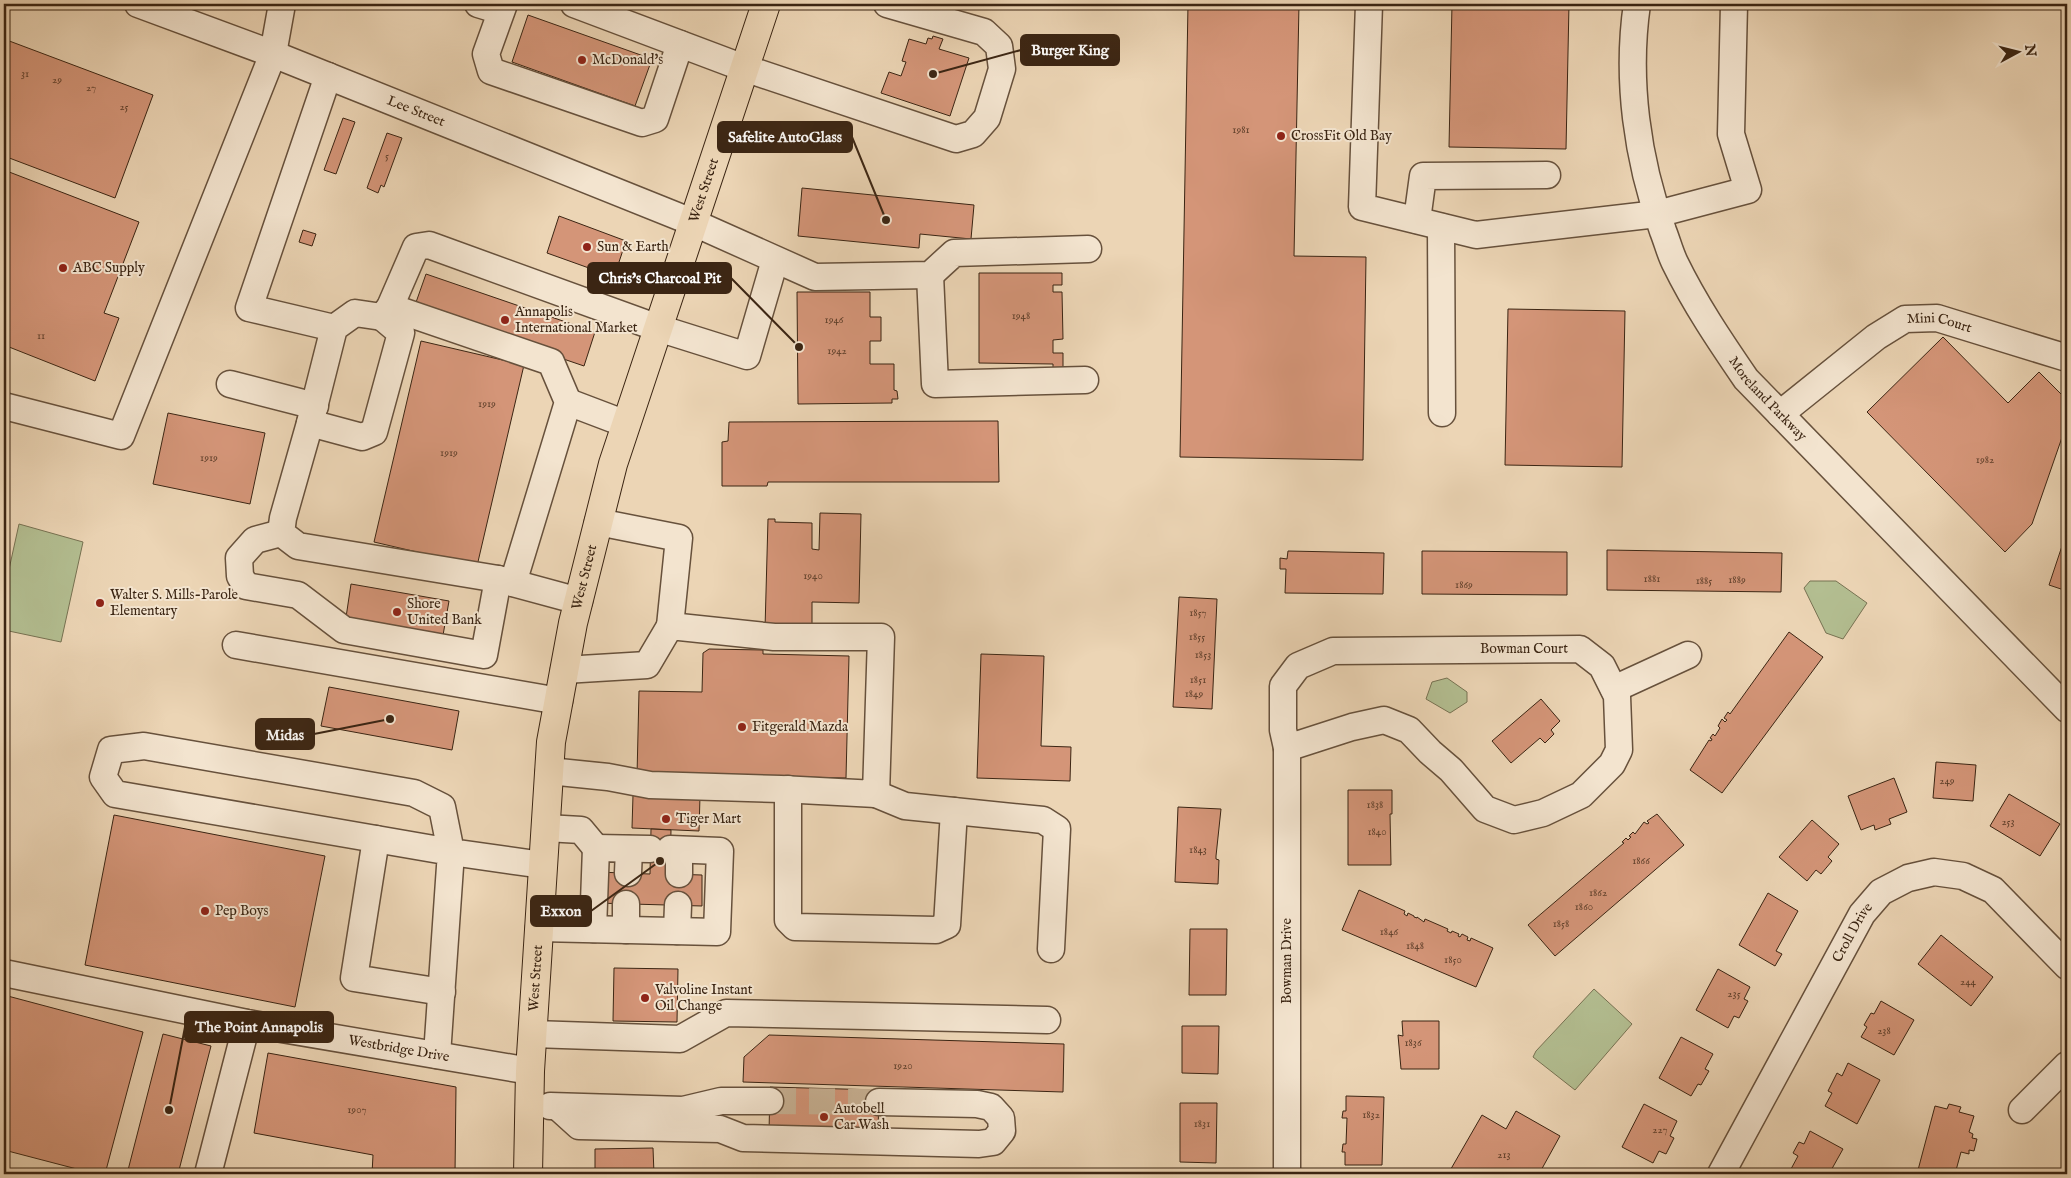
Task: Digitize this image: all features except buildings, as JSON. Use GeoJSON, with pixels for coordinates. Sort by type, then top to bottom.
{"type":"FeatureCollection","features":[{"type":"Feature","properties":{"kind":"main road","name":"West Street"},"geometry":{"type":"LineString","coordinates":[[528,1174],[530,1071],[551,742],[564,670],[612,464],[766,4]]}},
{"type":"Feature","properties":{"kind":"street","name":"Lee Street"},"geometry":{"type":"LineString","coordinates":[[138,4],[273,54],[692,222],[815,277],[930,275]]}},
{"type":"Feature","properties":{"kind":"street"},"geometry":{"type":"LineString","coordinates":[[4,406],[121,436],[273,54],[282,4]]}},
{"type":"Feature","properties":{"kind":"street"},"geometry":{"type":"LineString","coordinates":[[574,4],[744,68],[956,139],[973,134],[986,118],[1002,69],[999,46],[984,32],[887,4]]}},
{"type":"Feature","properties":{"kind":"street"},"geometry":{"type":"LineString","coordinates":[[1369,4],[1362,207],[1476,235],[1657,214],[1748,190],[1731,134],[1734,4]]}},
{"type":"Feature","properties":{"kind":"street","name":"Moreland Parkway"},"geometry":{"type":"LineString","coordinates":[[1637,4],[1633,28],[1634,106],[1650,196],[1674,261],[1705,320],[1746,379],[2067,709]]}},
{"type":"Feature","properties":{"kind":"street"},"geometry":{"type":"LineString","coordinates":[[494,6],[486,54],[491,71],[642,122],[655,119],[680,44]]}},
{"type":"Feature","properties":{"kind":"street"},"geometry":{"type":"LineString","coordinates":[[328,76],[249,308],[334,328]]}},
{"type":"Feature","properties":{"kind":"street"},"geometry":{"type":"LineString","coordinates":[[1416,220],[1423,176],[1547,175]]}},
{"type":"Feature","properties":{"kind":"street"},"geometry":{"type":"LineString","coordinates":[[1441,227],[1442,414]]}},
{"type":"Feature","properties":{"kind":"street"},"geometry":{"type":"LineString","coordinates":[[386,312],[416,247],[429,245],[658,328],[747,356],[775,260]]}},
{"type":"Feature","properties":{"kind":"street"},"geometry":{"type":"LineString","coordinates":[[1085,380],[935,384],[930,275],[954,253],[1088,249]]}},
{"type":"Feature","properties":{"kind":"street"},"geometry":{"type":"LineString","coordinates":[[230,384],[312,415],[362,437],[374,432],[401,333],[386,312]]}},
{"type":"Feature","properties":{"kind":"street"},"geometry":{"type":"LineString","coordinates":[[386,312],[551,362],[568,402],[506,581],[484,654],[344,630],[298,594],[246,586],[240,576],[239,558],[255,540],[281,533],[283,518],[334,328],[355,313],[386,312]]}},
{"type":"Feature","properties":{"kind":"street","name":"Mini Court"},"geometry":{"type":"LineString","coordinates":[[1780,414],[1876,337],[1905,319],[1937,318],[2067,358]]}},
{"type":"Feature","properties":{"kind":"street"},"geometry":{"type":"LineString","coordinates":[[568,402],[626,424]]}},
{"type":"Feature","properties":{"kind":"street"},"geometry":{"type":"LineString","coordinates":[[564,670],[647,665],[670,626],[679,538],[598,522]]}},
{"type":"Feature","properties":{"kind":"street"},"geometry":{"type":"LineString","coordinates":[[281,533],[298,546],[506,581],[579,601]]}},
{"type":"Feature","properties":{"kind":"street"},"geometry":{"type":"LineString","coordinates":[[670,626],[774,637],[881,637],[876,794]]}},
{"type":"Feature","properties":{"kind":"street"},"geometry":{"type":"LineString","coordinates":[[236,645],[559,701]]}},
{"type":"Feature","properties":{"kind":"street","name":"Bowman Court"},"geometry":{"type":"LineString","coordinates":[[1580,648],[1602,666],[1614,689],[1617,696],[1620,723],[1619,750],[1612,764],[1581,795],[1543,813],[1514,820],[1485,809],[1451,770],[1409,730],[1384,720],[1352,727],[1287,748],[1283,730],[1283,686],[1298,666],[1333,651],[1580,648]]}},
{"type":"Feature","properties":{"kind":"street"},"geometry":{"type":"LineString","coordinates":[[1614,689],[1688,655]]}},
{"type":"Feature","properties":{"kind":"street"},"geometry":{"type":"LineString","coordinates":[[437,1055],[451,852],[442,807],[414,793],[144,746],[111,750],[103,777],[115,794],[451,852],[543,864]]}},
{"type":"Feature","properties":{"kind":"street","name":"Bowman Drive"},"geometry":{"type":"LineString","coordinates":[[1286,1174],[1287,748]]}},
{"type":"Feature","properties":{"kind":"street"},"geometry":{"type":"LineString","coordinates":[[549,771],[608,777],[650,785],[876,794],[904,806],[1044,820],[1057,829],[1051,949]]}},
{"type":"Feature","properties":{"kind":"street"},"geometry":{"type":"LineString","coordinates":[[788,789],[788,920],[795,927],[936,930],[947,924],[954,811]]}},
{"type":"Feature","properties":{"kind":"street"},"geometry":{"type":"LineString","coordinates":[[539,928],[717,932],[720,851],[656,857],[596,848],[581,830],[546,828]]}},
{"type":"Feature","properties":{"kind":"street"},"geometry":{"type":"LineString","coordinates":[[376,839],[354,978],[442,992]]}},
{"type":"Feature","properties":{"kind":"street"},"geometry":{"type":"LineString","coordinates":[[593,929],[596,848]]}},
{"type":"Feature","properties":{"kind":"street","name":"Croll Drive"},"geometry":{"type":"LineString","coordinates":[[1721,1174],[1862,914],[1881,892],[1908,878],[1934,872],[1963,876],[1992,890],[2067,966]]}},
{"type":"Feature","properties":{"kind":"street"},"geometry":{"type":"LineString","coordinates":[[626,904],[626,930]]}},
{"type":"Feature","properties":{"kind":"street"},"geometry":{"type":"LineString","coordinates":[[677,931],[678,905]]}},
{"type":"Feature","properties":{"kind":"street","name":"Westbridge Drive"},"geometry":{"type":"LineString","coordinates":[[4,974],[247,1023],[530,1071]]}},
{"type":"Feature","properties":{"kind":"street"},"geometry":{"type":"LineString","coordinates":[[533,1034],[680,1039],[726,1013],[1047,1020]]}},
{"type":"Feature","properties":{"kind":"street"},"geometry":{"type":"LineString","coordinates":[[208,1174],[247,1023]]}},
{"type":"Feature","properties":{"kind":"street"},"geometry":{"type":"LineString","coordinates":[[2022,1110],[2067,1065]]}},
{"type":"Feature","properties":{"kind":"street"},"geometry":{"type":"LineString","coordinates":[[530,1105],[684,1110],[721,1101],[770,1101]]}},
{"type":"Feature","properties":{"kind":"street"},"geometry":{"type":"LineString","coordinates":[[558,1107],[579,1126],[720,1129],[743,1138],[979,1144],[993,1142],[1002,1131],[1002,1118],[991,1107],[977,1104],[879,1102]]}},
{"type":"Feature","properties":{"kind":"green space"},"geometry":{"type":"Polygon","coordinates":[[[19,524],[83,542],[61,642],[4,630],[4,592],[19,524]]]}},
{"type":"Feature","properties":{"kind":"green space"},"geometry":{"type":"Polygon","coordinates":[[[1810,581],[1836,581],[1867,603],[1843,639],[1826,633],[1804,588],[1810,581]]]}},
{"type":"Feature","properties":{"kind":"green space"},"geometry":{"type":"Polygon","coordinates":[[[1447,678],[1467,692],[1467,702],[1450,713],[1426,699],[1432,682],[1447,678]]]}},
{"type":"Feature","properties":{"kind":"green space"},"geometry":{"type":"Polygon","coordinates":[[[1594,989],[1632,1024],[1575,1090],[1533,1057],[1536,1051],[1594,989]]]}},
{"type":"Feature","properties":{"kind":"tunnel"},"geometry":{"type":"LineString","coordinates":[[770,1101],[879,1102]]}},
{"type":"Feature","properties":{"kind":"place","name":"McDonald's"},"geometry":{"type":"Point","coordinates":[582,60]}},
{"type":"Feature","properties":{"kind":"place","name":"Burger King"},"geometry":{"type":"Point","coordinates":[933,74]}},
{"type":"Feature","properties":{"kind":"place","name":"CrossFit Old Bay"},"geometry":{"type":"Point","coordinates":[1281,136]}},
{"type":"Feature","properties":{"kind":"place","name":"Safelite AutoGlass"},"geometry":{"type":"Point","coordinates":[886,220]}},
{"type":"Feature","properties":{"kind":"place","name":"Sun & Earth"},"geometry":{"type":"Point","coordinates":[587,247]}},
{"type":"Feature","properties":{"kind":"place","name":"ABC Supply"},"geometry":{"type":"Point","coordinates":[63,268]}},
{"type":"Feature","properties":{"kind":"place","name":"Annapolis International Market"},"geometry":{"type":"Point","coordinates":[505,320]}},
{"type":"Feature","properties":{"kind":"place","name":"Chris's Charcoal Pit"},"geometry":{"type":"Point","coordinates":[799,347]}},
{"type":"Feature","properties":{"kind":"place","name":"Walter S. Mills-Parole Elementary"},"geometry":{"type":"Point","coordinates":[100,603]}},
{"type":"Feature","properties":{"kind":"place","name":"Shore United Bank"},"geometry":{"type":"Point","coordinates":[397,612]}},
{"type":"Feature","properties":{"kind":"place","name":"Midas"},"geometry":{"type":"Point","coordinates":[390,719]}},
{"type":"Feature","properties":{"kind":"place","name":"Fitgerald Mazda"},"geometry":{"type":"Point","coordinates":[742,727]}},
{"type":"Feature","properties":{"kind":"place","name":"Tiger Mart"},"geometry":{"type":"Point","coordinates":[666,819]}},
{"type":"Feature","properties":{"kind":"place","name":"Exxon"},"geometry":{"type":"Point","coordinates":[660,861]}},
{"type":"Feature","properties":{"kind":"place","name":"Pep Boys"},"geometry":{"type":"Point","coordinates":[205,911]}},
{"type":"Feature","properties":{"kind":"place","name":"Valvoline Instant Oil Change"},"geometry":{"type":"Point","coordinates":[645,998]}},
{"type":"Feature","properties":{"kind":"place","name":"The Point Annapolis"},"geometry":{"type":"Point","coordinates":[169,1110]}},
{"type":"Feature","properties":{"kind":"place","name":"Autobell Car Wash"},"geometry":{"type":"Point","coordinates":[824,1117]}}]}
